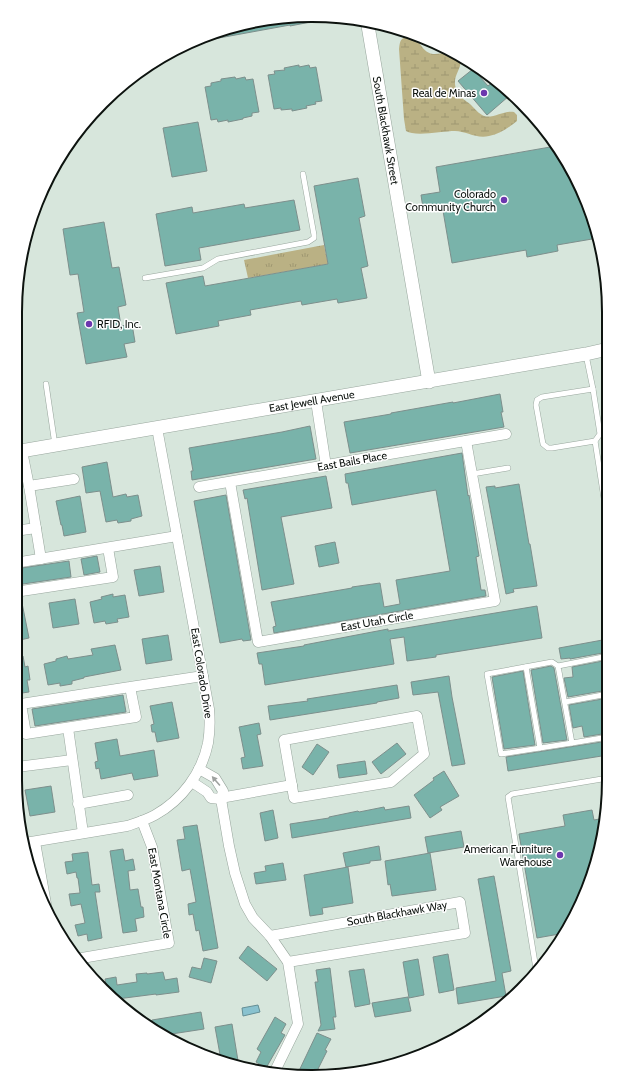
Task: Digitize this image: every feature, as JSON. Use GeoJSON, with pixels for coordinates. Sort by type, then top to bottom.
{"type":"FeatureCollection","features":[{"type":"Feature","properties":{"kind":"street","name":"South Blackhawk Street"},"geometry":{"type":"LineString","coordinates":[[368,28],[429,382]]}},
{"type":"Feature","properties":{"kind":"street","name":"East Jewell Avenue"},"geometry":{"type":"LineString","coordinates":[[22,452],[429,382],[602,350]]}},
{"type":"Feature","properties":{"kind":"street"},"geometry":{"type":"LineString","coordinates":[[316,401],[326,466]]}},
{"type":"Feature","properties":{"kind":"street","name":"East Colorado Drive"},"geometry":{"type":"LineString","coordinates":[[30,843],[126,826],[155,815],[169,806],[192,782],[206,753],[210,726],[209,709],[157,428]]}},
{"type":"Feature","properties":{"kind":"street","name":"East Bails Place"},"geometry":{"type":"LineString","coordinates":[[199,487],[506,434]]}},
{"type":"Feature","properties":{"kind":"street","name":"East Utah Circle"},"geometry":{"type":"LineString","coordinates":[[230,482],[258,642],[495,602],[466,441]]}},
{"type":"Feature","properties":{"kind":"street"},"geometry":{"type":"LineString","coordinates":[[22,462],[29,486],[42,559]]}},
{"type":"Feature","properties":{"kind":"street"},"geometry":{"type":"LineString","coordinates":[[29,486],[74,479]]}},
{"type":"Feature","properties":{"kind":"street"},"geometry":{"type":"LineString","coordinates":[[22,530],[36,528]]}},
{"type":"Feature","properties":{"kind":"street"},"geometry":{"type":"LineString","coordinates":[[22,562],[177,536]]}},
{"type":"Feature","properties":{"kind":"street"},"geometry":{"type":"LineString","coordinates":[[22,591],[113,577],[108,548]]}},
{"type":"Feature","properties":{"kind":"street"},"geometry":{"type":"LineString","coordinates":[[22,704],[203,676]]}},
{"type":"Feature","properties":{"kind":"street"},"geometry":{"type":"LineString","coordinates":[[22,710],[26,734],[136,717],[130,687]]}},
{"type":"Feature","properties":{"kind":"street"},"geometry":{"type":"LineString","coordinates":[[417,716],[424,754],[391,782],[294,798],[292,786],[284,740],[417,716]]}},
{"type":"Feature","properties":{"kind":"street"},"geometry":{"type":"LineString","coordinates":[[68,728],[83,834]]}},
{"type":"Feature","properties":{"kind":"street"},"geometry":{"type":"LineString","coordinates":[[22,766],[72,760]]}},
{"type":"Feature","properties":{"kind":"street"},"geometry":{"type":"LineString","coordinates":[[199,769],[215,778],[223,791],[221,799],[229,846],[235,873],[245,904],[253,918],[270,936],[288,962],[298,1024],[275,1068]]}},
{"type":"Feature","properties":{"kind":"street"},"geometry":{"type":"LineString","coordinates":[[192,782],[207,792],[211,798],[221,799],[292,786]]}},
{"type":"Feature","properties":{"kind":"street"},"geometry":{"type":"LineString","coordinates":[[78,804],[128,794]]}},
{"type":"Feature","properties":{"kind":"street","name":"East Montana Circle"},"geometry":{"type":"LineString","coordinates":[[83,959],[169,943],[152,847],[142,821]]}},
{"type":"Feature","properties":{"kind":"street"},"geometry":{"type":"LineString","coordinates":[[30,843],[40,880]]}},
{"type":"Feature","properties":{"kind":"street","name":"South Blackhawk Way"},"geometry":{"type":"LineString","coordinates":[[270,936],[460,902],[464,933],[288,962]]}},
{"type":"Feature","properties":{"kind":"lane"},"geometry":{"type":"LineString","coordinates":[[145,278],[203,268],[218,259],[308,242],[314,238],[314,234],[303,174]]}},
{"type":"Feature","properties":{"kind":"lane"},"geometry":{"type":"LineString","coordinates":[[586,354],[600,434],[595,441],[602,486]]}},
{"type":"Feature","properties":{"kind":"lane"},"geometry":{"type":"LineString","coordinates":[[46,384],[56,446]]}},
{"type":"Feature","properties":{"kind":"lane"},"geometry":{"type":"LineString","coordinates":[[593,389],[542,397],[537,400],[536,405],[543,444],[548,448],[595,441]]}},
{"type":"Feature","properties":{"kind":"lane"},"geometry":{"type":"LineString","coordinates":[[472,474],[508,468]]}},
{"type":"Feature","properties":{"kind":"lane"},"geometry":{"type":"LineString","coordinates":[[602,657],[558,666],[552,662],[487,674],[501,754],[602,738]]}},
{"type":"Feature","properties":{"kind":"lane"},"geometry":{"type":"LineString","coordinates":[[558,666],[572,743]]}},
{"type":"Feature","properties":{"kind":"lane"},"geometry":{"type":"LineString","coordinates":[[526,667],[540,748]]}},
{"type":"Feature","properties":{"kind":"lane"},"geometry":{"type":"LineString","coordinates":[[565,702],[602,695]]}},
{"type":"Feature","properties":{"kind":"lane"},"geometry":{"type":"LineString","coordinates":[[535,965],[508,797],[512,794],[602,779]]}},
{"type":"Feature","properties":{"kind":"green space"},"geometry":{"type":"Polygon","coordinates":[[[404,38],[418,42],[428,53],[442,53],[460,63],[455,83],[456,88],[461,97],[480,114],[487,117],[506,112],[514,112],[517,115],[517,121],[500,132],[484,137],[455,131],[416,134],[406,131],[399,49],[401,40],[404,38]]]}},
{"type":"Feature","properties":{"kind":"green space"},"geometry":{"type":"Polygon","coordinates":[[[324,245],[328,264],[248,278],[244,260],[324,245]]]}},
{"type":"Feature","properties":{"kind":"water"},"geometry":{"type":"Polygon","coordinates":[[[258,1005],[260,1012],[243,1016],[242,1008],[258,1005]]]}},
{"type":"Feature","properties":{"kind":"building"},"geometry":{"type":"Polygon","coordinates":[[[310,22],[214,39],[274,24],[310,22]]]}},
{"type":"Feature","properties":{"kind":"building"},"geometry":{"type":"Polygon","coordinates":[[[299,65],[299,67],[309,65],[310,68],[316,67],[322,101],[306,106],[307,108],[292,111],[292,109],[274,109],[268,75],[275,74],[274,71],[285,70],[284,68],[299,65]]]}},
{"type":"Feature","properties":{"kind":"building"},"geometry":{"type":"Polygon","coordinates":[[[472,70],[477,74],[488,86],[491,84],[507,98],[487,115],[458,81],[472,70]]]}},
{"type":"Feature","properties":{"kind":"building"},"geometry":{"type":"Polygon","coordinates":[[[235,77],[236,79],[245,77],[246,80],[253,79],[259,112],[252,113],[252,116],[243,119],[228,122],[228,120],[218,122],[217,119],[211,120],[205,87],[211,86],[211,83],[221,81],[221,79],[235,77]]]}},
{"type":"Feature","properties":{"kind":"building"},"geometry":{"type":"Polygon","coordinates":[[[198,122],[207,171],[172,177],[163,128],[198,122]]]}},
{"type":"Feature","properties":{"kind":"building","name":"Colorado Community Church"},"geometry":{"type":"Polygon","coordinates":[[[550,147],[563,167],[580,201],[592,239],[557,245],[558,251],[527,257],[526,250],[452,263],[442,205],[423,208],[421,195],[440,192],[436,167],[550,147]]]}},
{"type":"Feature","properties":{"kind":"building"},"geometry":{"type":"Polygon","coordinates":[[[358,178],[365,216],[359,218],[368,266],[361,268],[367,298],[338,303],[337,299],[302,305],[301,301],[250,310],[251,315],[218,321],[219,326],[176,334],[166,283],[203,276],[205,286],[328,264],[314,186],[358,178]]]}},
{"type":"Feature","properties":{"kind":"building"},"geometry":{"type":"Polygon","coordinates":[[[294,200],[300,230],[199,248],[201,260],[165,266],[156,214],[192,207],[193,213],[244,204],[245,208],[294,200]]]}},
{"type":"Feature","properties":{"kind":"building"},"geometry":{"type":"Polygon","coordinates":[[[104,222],[112,268],[119,267],[126,305],[118,307],[121,326],[132,324],[135,342],[124,344],[127,357],[86,364],[77,313],[84,312],[78,274],[70,275],[63,229],[104,222]]]}},
{"type":"Feature","properties":{"kind":"building"},"geometry":{"type":"Polygon","coordinates":[[[500,394],[504,427],[350,453],[344,422],[500,394]]]}},
{"type":"Feature","properties":{"kind":"building"},"geometry":{"type":"Polygon","coordinates":[[[310,426],[316,459],[192,480],[191,471],[193,471],[189,448],[310,426]]]}},
{"type":"Feature","properties":{"kind":"building"},"geometry":{"type":"Polygon","coordinates":[[[462,453],[479,556],[476,557],[481,590],[485,590],[486,596],[274,633],[273,627],[276,626],[271,602],[380,583],[384,607],[400,604],[396,580],[450,571],[436,490],[352,505],[345,474],[462,453]]]}},
{"type":"Feature","properties":{"kind":"building"},"geometry":{"type":"Polygon","coordinates":[[[107,462],[113,497],[126,494],[127,497],[138,495],[142,516],[131,519],[131,521],[118,523],[117,520],[106,522],[100,491],[86,493],[82,467],[107,462]]]}},
{"type":"Feature","properties":{"kind":"building"},"geometry":{"type":"Polygon","coordinates":[[[326,476],[332,508],[281,517],[294,584],[262,590],[247,498],[245,499],[243,490],[326,476]]]}},
{"type":"Feature","properties":{"kind":"building"},"geometry":{"type":"Polygon","coordinates":[[[519,484],[537,586],[513,589],[514,592],[506,594],[486,487],[495,486],[495,488],[519,484]]]}},
{"type":"Feature","properties":{"kind":"building"},"geometry":{"type":"Polygon","coordinates":[[[226,495],[251,640],[243,641],[242,639],[220,643],[194,501],[226,495]]]}},
{"type":"Feature","properties":{"kind":"building"},"geometry":{"type":"Polygon","coordinates":[[[80,496],[86,532],[64,536],[56,501],[80,496]]]}},
{"type":"Feature","properties":{"kind":"building"},"geometry":{"type":"Polygon","coordinates":[[[335,542],[339,563],[319,567],[315,546],[335,542]]]}},
{"type":"Feature","properties":{"kind":"building"},"geometry":{"type":"Polygon","coordinates":[[[97,556],[100,572],[84,575],[81,559],[97,556]]]}},
{"type":"Feature","properties":{"kind":"building"},"geometry":{"type":"Polygon","coordinates":[[[69,561],[71,577],[22,584],[22,568],[69,561]]]}},
{"type":"Feature","properties":{"kind":"building"},"geometry":{"type":"Polygon","coordinates":[[[160,566],[164,592],[139,596],[134,570],[160,566]]]}},
{"type":"Feature","properties":{"kind":"building"},"geometry":{"type":"Polygon","coordinates":[[[113,594],[113,597],[125,595],[129,617],[117,619],[118,622],[106,624],[105,621],[94,623],[90,602],[113,594]]]}},
{"type":"Feature","properties":{"kind":"building"},"geometry":{"type":"Polygon","coordinates":[[[75,599],[79,624],[53,628],[49,603],[75,599]]]}},
{"type":"Feature","properties":{"kind":"building"},"geometry":{"type":"Polygon","coordinates":[[[22,603],[29,638],[22,640],[22,603]]]}},
{"type":"Feature","properties":{"kind":"building"},"geometry":{"type":"Polygon","coordinates":[[[537,606],[542,638],[407,661],[404,637],[390,639],[394,664],[265,685],[262,664],[259,664],[257,653],[304,646],[388,629],[388,631],[537,606]]]}},
{"type":"Feature","properties":{"kind":"building"},"geometry":{"type":"Polygon","coordinates":[[[168,635],[172,660],[146,664],[142,639],[168,635]]]}},
{"type":"Feature","properties":{"kind":"building"},"geometry":{"type":"Polygon","coordinates":[[[602,640],[602,653],[570,659],[561,659],[559,648],[602,640]]]}},
{"type":"Feature","properties":{"kind":"building"},"geometry":{"type":"Polygon","coordinates":[[[115,645],[121,670],[84,677],[72,681],[72,684],[60,686],[60,683],[48,685],[44,664],[67,656],[68,659],[93,655],[91,649],[115,645]]]}},
{"type":"Feature","properties":{"kind":"building"},"geometry":{"type":"Polygon","coordinates":[[[22,656],[25,667],[28,666],[30,680],[27,680],[29,692],[22,693],[22,656]]]}},
{"type":"Feature","properties":{"kind":"building"},"geometry":{"type":"Polygon","coordinates":[[[602,661],[602,691],[568,697],[564,678],[573,677],[572,667],[602,661]]]}},
{"type":"Feature","properties":{"kind":"building"},"geometry":{"type":"Polygon","coordinates":[[[551,666],[554,668],[567,740],[543,743],[531,670],[551,666]]]}},
{"type":"Feature","properties":{"kind":"building"},"geometry":{"type":"Polygon","coordinates":[[[523,671],[535,745],[504,749],[492,677],[523,671]]]}},
{"type":"Feature","properties":{"kind":"building"},"geometry":{"type":"Polygon","coordinates":[[[449,676],[465,764],[452,766],[438,692],[413,695],[411,682],[449,676]]]}},
{"type":"Feature","properties":{"kind":"building"},"geometry":{"type":"Polygon","coordinates":[[[397,685],[399,698],[377,703],[270,720],[268,706],[308,701],[307,699],[397,685]]]}},
{"type":"Feature","properties":{"kind":"building"},"geometry":{"type":"Polygon","coordinates":[[[123,695],[126,712],[35,726],[32,709],[123,695]]]}},
{"type":"Feature","properties":{"kind":"building"},"geometry":{"type":"Polygon","coordinates":[[[602,699],[602,734],[584,737],[582,726],[573,728],[569,705],[602,699]]]}},
{"type":"Feature","properties":{"kind":"building"},"geometry":{"type":"Polygon","coordinates":[[[172,702],[179,738],[157,742],[155,732],[152,732],[151,725],[154,724],[150,706],[172,702]]]}},
{"type":"Feature","properties":{"kind":"building"},"geometry":{"type":"Polygon","coordinates":[[[259,723],[261,734],[257,735],[263,766],[243,769],[241,758],[245,757],[239,727],[259,723]]]}},
{"type":"Feature","properties":{"kind":"building"},"geometry":{"type":"Polygon","coordinates":[[[117,739],[120,756],[154,750],[158,776],[134,780],[132,773],[101,779],[99,768],[96,769],[95,762],[98,761],[95,743],[117,739]]]}},
{"type":"Feature","properties":{"kind":"building"},"geometry":{"type":"Polygon","coordinates":[[[602,742],[602,756],[508,771],[506,757],[602,742]]]}},
{"type":"Feature","properties":{"kind":"building"},"geometry":{"type":"Polygon","coordinates":[[[397,743],[406,754],[381,774],[372,762],[397,743]]]}},
{"type":"Feature","properties":{"kind":"building"},"geometry":{"type":"Polygon","coordinates":[[[317,744],[329,752],[313,775],[302,767],[317,744]]]}},
{"type":"Feature","properties":{"kind":"building"},"geometry":{"type":"Polygon","coordinates":[[[365,761],[367,774],[339,778],[337,765],[365,761]]]}},
{"type":"Feature","properties":{"kind":"building"},"geometry":{"type":"Polygon","coordinates":[[[444,771],[459,796],[440,807],[442,810],[430,818],[414,795],[434,780],[433,778],[444,771]]]}},
{"type":"Feature","properties":{"kind":"building"},"geometry":{"type":"Polygon","coordinates":[[[51,786],[55,812],[30,816],[25,790],[51,786]]]}},
{"type":"Feature","properties":{"kind":"building"},"geometry":{"type":"Polygon","coordinates":[[[409,806],[411,818],[292,838],[290,824],[384,807],[385,810],[409,806]]]}},
{"type":"Feature","properties":{"kind":"building"},"geometry":{"type":"Polygon","coordinates":[[[273,810],[278,838],[265,841],[260,813],[273,810]]]}},
{"type":"Feature","properties":{"kind":"building","name":"American Furniture Warehouse"},"geometry":{"type":"Polygon","coordinates":[[[592,810],[594,820],[600,819],[587,873],[572,908],[557,934],[537,938],[519,834],[565,826],[563,815],[592,810]]]}},
{"type":"Feature","properties":{"kind":"building"},"geometry":{"type":"Polygon","coordinates":[[[197,825],[218,948],[203,951],[199,930],[196,931],[193,914],[189,915],[188,904],[196,902],[190,869],[182,871],[177,840],[185,839],[183,827],[197,825]]]}},
{"type":"Feature","properties":{"kind":"building"},"geometry":{"type":"Polygon","coordinates":[[[461,831],[464,847],[428,853],[425,837],[461,831]]]}},
{"type":"Feature","properties":{"kind":"building"},"geometry":{"type":"Polygon","coordinates":[[[379,846],[381,860],[346,867],[343,853],[379,846]]]}},
{"type":"Feature","properties":{"kind":"building"},"geometry":{"type":"Polygon","coordinates":[[[123,849],[125,861],[133,859],[135,870],[128,871],[130,890],[138,889],[144,917],[135,919],[137,931],[123,933],[110,851],[123,849]]]}},
{"type":"Feature","properties":{"kind":"building"},"geometry":{"type":"Polygon","coordinates":[[[88,852],[92,885],[99,884],[100,892],[95,892],[102,938],[88,941],[87,934],[78,936],[75,925],[85,923],[81,904],[71,906],[69,894],[80,893],[78,878],[76,872],[67,874],[65,862],[73,861],[72,854],[88,852]]]}},
{"type":"Feature","properties":{"kind":"building"},"geometry":{"type":"Polygon","coordinates":[[[430,853],[436,890],[392,896],[390,884],[388,885],[385,861],[430,853]]]}},
{"type":"Feature","properties":{"kind":"building"},"geometry":{"type":"Polygon","coordinates":[[[283,863],[286,880],[256,884],[254,873],[266,871],[265,866],[283,863]]]}},
{"type":"Feature","properties":{"kind":"building"},"geometry":{"type":"Polygon","coordinates":[[[348,867],[353,903],[322,908],[323,914],[310,916],[304,875],[348,867]]]}},
{"type":"Feature","properties":{"kind":"building"},"geometry":{"type":"Polygon","coordinates":[[[494,876],[511,971],[502,973],[505,996],[458,1004],[456,988],[496,981],[478,879],[494,876]]]}},
{"type":"Feature","properties":{"kind":"building"},"geometry":{"type":"Polygon","coordinates":[[[248,946],[277,969],[267,981],[239,958],[248,946]]]}},
{"type":"Feature","properties":{"kind":"building"},"geometry":{"type":"Polygon","coordinates":[[[448,954],[454,990],[439,993],[433,957],[448,954]]]}},
{"type":"Feature","properties":{"kind":"building"},"geometry":{"type":"Polygon","coordinates":[[[204,958],[217,961],[211,983],[189,977],[192,967],[201,969],[204,958]]]}},
{"type":"Feature","properties":{"kind":"building"},"geometry":{"type":"Polygon","coordinates":[[[418,959],[424,995],[409,998],[403,962],[418,959]]]}},
{"type":"Feature","properties":{"kind":"building"},"geometry":{"type":"Polygon","coordinates":[[[330,968],[336,1017],[333,1017],[335,1029],[318,1031],[321,1025],[315,982],[318,982],[316,970],[330,968]]]}},
{"type":"Feature","properties":{"kind":"building"},"geometry":{"type":"Polygon","coordinates":[[[364,969],[370,1004],[355,1007],[349,971],[364,969]]]}},
{"type":"Feature","properties":{"kind":"building"},"geometry":{"type":"Polygon","coordinates":[[[163,972],[165,980],[177,978],[179,992],[121,998],[106,984],[105,979],[116,977],[117,985],[137,982],[136,974],[163,972]]]}},
{"type":"Feature","properties":{"kind":"building"},"geometry":{"type":"Polygon","coordinates":[[[408,997],[411,1011],[375,1017],[372,1003],[408,997]]]}},
{"type":"Feature","properties":{"kind":"building"},"geometry":{"type":"Polygon","coordinates":[[[201,1012],[204,1029],[172,1034],[151,1021],[201,1012]]]}},
{"type":"Feature","properties":{"kind":"building"},"geometry":{"type":"Polygon","coordinates":[[[275,1017],[286,1024],[281,1033],[285,1035],[267,1066],[256,1062],[261,1052],[257,1049],[275,1017]]]}},
{"type":"Feature","properties":{"kind":"building"},"geometry":{"type":"Polygon","coordinates":[[[232,1024],[238,1060],[220,1055],[215,1027],[232,1024]]]}},
{"type":"Feature","properties":{"kind":"building"},"geometry":{"type":"Polygon","coordinates":[[[317,1033],[331,1039],[318,1070],[300,1069],[317,1033]]]}},
{"type":"Feature","properties":{"kind":"place","name":"Real de Minas"},"geometry":{"type":"Point","coordinates":[484,93]}},
{"type":"Feature","properties":{"kind":"place","name":"Colorado Community Church"},"geometry":{"type":"Point","coordinates":[504,200]}},
{"type":"Feature","properties":{"kind":"place","name":"RFID, Inc."},"geometry":{"type":"Point","coordinates":[89,324]}},
{"type":"Feature","properties":{"kind":"place","name":"American Furniture Warehouse"},"geometry":{"type":"Point","coordinates":[560,855]}}]}
